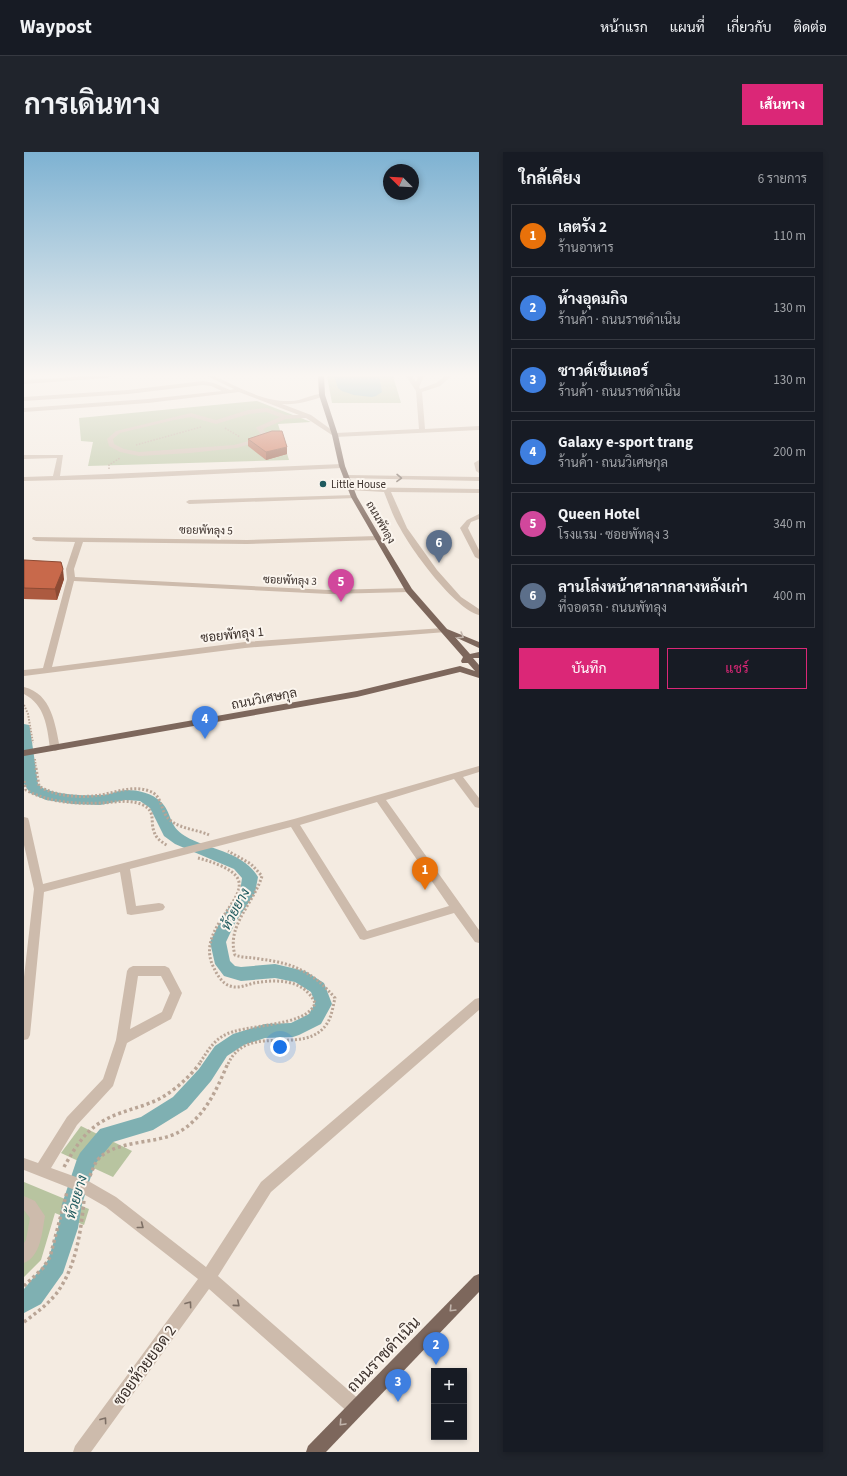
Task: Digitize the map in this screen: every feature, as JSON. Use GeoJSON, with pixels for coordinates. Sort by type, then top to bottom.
{"type":"FeatureCollection","features":[{"type":"Feature","properties":{"kind":"main road","name":"ถนนพัทลุง"},"geometry":{"type":"LineString","coordinates":[[335,437],[342,466],[352,493],[377,538],[409,590],[467,657]]}},
{"type":"Feature","properties":{"kind":"main road"},"geometry":{"type":"LineString","coordinates":[[443,630],[455,632],[470,642],[479,645]]}},
{"type":"Feature","properties":{"kind":"main road"},"geometry":{"type":"LineString","coordinates":[[467,657],[479,655]]}},
{"type":"Feature","properties":{"kind":"main road"},"geometry":{"type":"LineString","coordinates":[[467,657],[460,669],[479,675]]}},
{"type":"Feature","properties":{"kind":"main road"},"geometry":{"type":"LineString","coordinates":[[467,657],[479,670]]}},
{"type":"Feature","properties":{"kind":"main road","name":"ถนนวิเศษกุล"},"geometry":{"type":"LineString","coordinates":[[29,752],[357,694],[460,669]]}},
{"type":"Feature","properties":{"kind":"main road","name":"ถนนราชดำเนิน"},"geometry":{"type":"LineString","coordinates":[[314,1452],[479,1281]]}},
{"type":"Feature","properties":{"kind":"street"},"geometry":{"type":"LineString","coordinates":[[113,437],[110,439],[112,445],[127,452],[139,454],[183,452],[235,447],[258,440],[260,437]]}},
{"type":"Feature","properties":{"kind":"street"},"geometry":{"type":"LineString","coordinates":[[24,457],[61,456],[56,479]]}},
{"type":"Feature","properties":{"kind":"street"},"geometry":{"type":"LineString","coordinates":[[479,462],[479,471]]}},
{"type":"Feature","properties":{"kind":"street"},"geometry":{"type":"LineString","coordinates":[[24,479],[109,477],[342,466]]}},
{"type":"Feature","properties":{"kind":"street"},"geometry":{"type":"LineString","coordinates":[[346,477],[479,479]]}},
{"type":"Feature","properties":{"kind":"street"},"geometry":{"type":"LineString","coordinates":[[387,490],[403,528],[434,572],[458,599],[479,613]]}},
{"type":"Feature","properties":{"kind":"street"},"geometry":{"type":"LineString","coordinates":[[189,502],[387,490],[479,491]]}},
{"type":"Feature","properties":{"kind":"street"},"geometry":{"type":"LineString","coordinates":[[479,516],[469,521],[464,528],[479,557]]}},
{"type":"Feature","properties":{"kind":"street","name":"ซอยพัทลุง 5"},"geometry":{"type":"LineString","coordinates":[[36,539],[247,542],[377,538]]}},
{"type":"Feature","properties":{"kind":"street"},"geometry":{"type":"LineString","coordinates":[[47,670],[71,579],[66,568],[80,539]]}},
{"type":"Feature","properties":{"kind":"street","name":"ซอยพัทลุง 3"},"geometry":{"type":"LineString","coordinates":[[71,579],[170,586],[329,592],[409,590]]}},
{"type":"Feature","properties":{"kind":"street","name":"ซอยพัทลุง 1"},"geometry":{"type":"LineString","coordinates":[[24,673],[245,645],[443,630]]}},
{"type":"Feature","properties":{"kind":"street"},"geometry":{"type":"LineString","coordinates":[[24,690],[36,697],[46,708],[51,749]]}},
{"type":"Feature","properties":{"kind":"street"},"geometry":{"type":"LineString","coordinates":[[39,889],[222,840],[294,823],[479,769]]}},
{"type":"Feature","properties":{"kind":"street"},"geometry":{"type":"LineString","coordinates":[[457,776],[479,805]]}},
{"type":"Feature","properties":{"kind":"street"},"geometry":{"type":"LineString","coordinates":[[380,799],[479,939]]}},
{"type":"Feature","properties":{"kind":"street"},"geometry":{"type":"LineString","coordinates":[[24,821],[39,889],[24,1035]]}},
{"type":"Feature","properties":{"kind":"street"},"geometry":{"type":"LineString","coordinates":[[294,823],[364,936],[456,908]]}},
{"type":"Feature","properties":{"kind":"street"},"geometry":{"type":"LineString","coordinates":[[124,866],[132,911],[159,907]]}},
{"type":"Feature","properties":{"kind":"street"},"geometry":{"type":"LineString","coordinates":[[41,1171],[72,1120],[108,1082],[122,1040],[133,970],[165,971],[176,993],[167,1015],[122,1040]]}},
{"type":"Feature","properties":{"kind":"street","name":"ซอยห้วยยอด 2"},"geometry":{"type":"LineString","coordinates":[[81,1452],[208,1278],[266,1187],[479,1003]]}},
{"type":"Feature","properties":{"kind":"street"},"geometry":{"type":"LineString","coordinates":[[24,1164],[85,1188],[111,1202],[208,1278],[356,1408]]}},
{"type":"Feature","properties":{"kind":"street"},"geometry":{"type":"LineString","coordinates":[[24,1203],[30,1206],[38,1216],[32,1243],[24,1256]]}},
{"type":"Feature","properties":{"kind":"path"},"geometry":{"type":"LineString","coordinates":[[109,477],[109,465],[134,445],[164,437]]}},
{"type":"Feature","properties":{"kind":"path"},"geometry":{"type":"LineString","coordinates":[[241,437],[250,442]]}},
{"type":"Feature","properties":{"kind":"path"},"geometry":{"type":"LineString","coordinates":[[24,705],[28,714],[29,752],[39,786],[49,792],[74,796],[99,795],[124,789],[143,789],[154,793],[162,802],[168,818],[177,824],[222,840],[225,849],[245,859],[257,868],[262,876],[260,886],[235,929],[232,940],[232,950],[235,955],[242,958],[256,958],[278,962],[304,970],[322,983],[335,998],[334,1011],[327,1024],[315,1035],[293,1041],[252,1042],[239,1048],[229,1061],[221,1082],[209,1103],[196,1119],[178,1132],[112,1149],[98,1159],[85,1188],[82,1216],[72,1262],[67,1274],[62,1284],[49,1302],[24,1322]]}},
{"type":"Feature","properties":{"kind":"path"},"geometry":{"type":"LineString","coordinates":[[24,781],[26,790],[34,795],[47,799],[73,803],[99,803],[126,800],[139,803],[149,808],[154,815],[153,825],[155,835],[177,852],[214,863],[229,870],[238,878],[239,888],[211,936],[208,950],[212,965],[226,984],[235,987],[277,981],[292,982],[304,988],[313,995],[315,1003],[311,1011],[296,1019],[246,1028],[228,1033],[215,1041],[195,1070],[168,1094],[148,1105],[126,1110],[103,1119],[87,1132],[74,1149],[64,1180],[50,1257],[44,1268],[24,1286]]}},
{"type":"Feature","properties":{"kind":"green space"},"geometry":{"type":"Polygon","coordinates":[[[81,437],[282,437],[289,460],[88,466],[93,442],[81,441],[81,437]]]}},
{"type":"Feature","properties":{"kind":"green space"},"geometry":{"type":"Polygon","coordinates":[[[81,1126],[132,1151],[113,1177],[61,1153],[81,1126]]]}},
{"type":"Feature","properties":{"kind":"green space"},"geometry":{"type":"Polygon","coordinates":[[[24,1182],[89,1209],[84,1225],[55,1213],[41,1260],[24,1277],[24,1182]]]}},
{"type":"Feature","properties":{"kind":"building"},"geometry":{"type":"Polygon","coordinates":[[[255,437],[284,437],[287,447],[266,452],[248,439],[255,437]]]}},
{"type":"Feature","properties":{"kind":"building"},"geometry":{"type":"Polygon","coordinates":[[[24,560],[61,562],[63,569],[55,589],[24,588],[24,560]]]}},
{"type":"Feature","properties":{"kind":"waterway","name":"ห้วยยาง"},"geometry":{"type":"LineString","coordinates":[[24,728],[31,785],[35,790],[46,795],[73,799],[100,800],[126,795],[143,797],[156,805],[169,832],[180,840],[239,865],[250,877],[247,893],[229,920],[218,942],[223,964],[230,971],[241,974],[275,971],[299,976],[318,988],[324,1004],[315,1019],[293,1030],[265,1031],[239,1039],[221,1051],[205,1075],[180,1103],[146,1124],[107,1135],[87,1159],[72,1204],[68,1228],[56,1266],[33,1296],[24,1302]]}},
{"type":"Feature","properties":{"kind":"place","name":"Little House"},"geometry":{"type":"Point","coordinates":[323,484]}},
{"type":"Feature","properties":{"kind":"place","name":"ลานโล่งหน้าศาลากลางหลังเก่า"},"geometry":{"type":"Point","coordinates":[439,563]}},
{"type":"Feature","properties":{"kind":"place","name":"Queen Hotel"},"geometry":{"type":"Point","coordinates":[341,602]}},
{"type":"Feature","properties":{"kind":"place","name":"Galaxy e-sport trang"},"geometry":{"type":"Point","coordinates":[205,739]}},
{"type":"Feature","properties":{"kind":"place","name":"เลตรัง 2"},"geometry":{"type":"Point","coordinates":[425,890]}},
{"type":"Feature","properties":{"kind":"place","name":"ห้างอุดมกิจ"},"geometry":{"type":"Point","coordinates":[436,1365]}},
{"type":"Feature","properties":{"kind":"place","name":"ซาวด์เซ็นเตอร์"},"geometry":{"type":"Point","coordinates":[398,1402]}}]}
